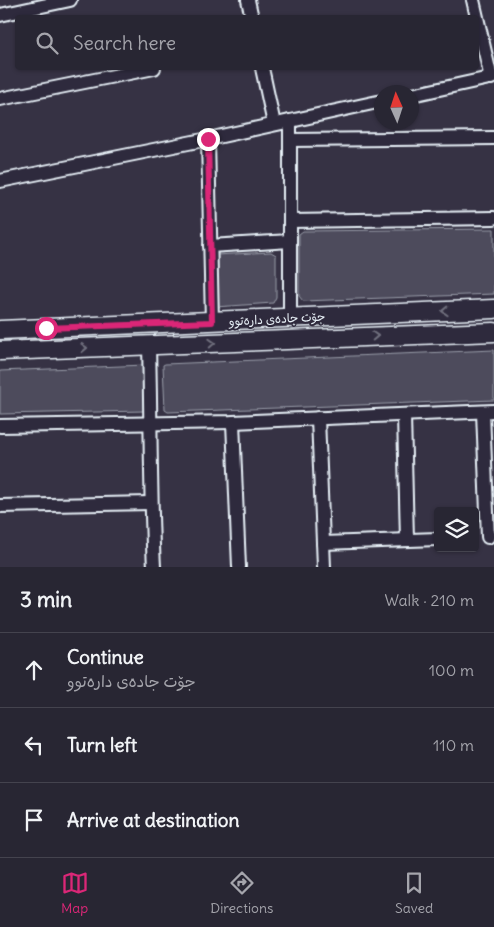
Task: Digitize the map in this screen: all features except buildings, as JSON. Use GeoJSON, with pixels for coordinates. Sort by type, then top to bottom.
{"type":"FeatureCollection","features":[{"type":"Feature","properties":{"kind":"main road","name":"جۆت جادەی دارەتوو"},"geometry":{"type":"LineString","coordinates":[[0,330],[494,309]]}},
{"type":"Feature","properties":{"kind":"main road"},"geometry":{"type":"LineString","coordinates":[[46,328],[47,349]]}},
{"type":"Feature","properties":{"kind":"main road","name":"جۆت جادەی دارەتوو"},"geometry":{"type":"LineString","coordinates":[[0,351],[494,332]]}},
{"type":"Feature","properties":{"kind":"street"},"geometry":{"type":"LineString","coordinates":[[0,15],[53,2],[70,0]]}},
{"type":"Feature","properties":{"kind":"street"},"geometry":{"type":"LineString","coordinates":[[248,0],[251,15]]}},
{"type":"Feature","properties":{"kind":"street"},"geometry":{"type":"LineString","coordinates":[[473,0],[477,15]]}},
{"type":"Feature","properties":{"kind":"street"},"geometry":{"type":"LineString","coordinates":[[419,93],[492,77],[479,24]]}},
{"type":"Feature","properties":{"kind":"street"},"geometry":{"type":"LineString","coordinates":[[0,99],[144,70]]}},
{"type":"Feature","properties":{"kind":"street"},"geometry":{"type":"LineString","coordinates":[[262,70],[274,124]]}},
{"type":"Feature","properties":{"kind":"street"},"geometry":{"type":"LineString","coordinates":[[0,182],[374,103]]}},
{"type":"Feature","properties":{"kind":"street"},"geometry":{"type":"LineString","coordinates":[[290,121],[290,318]]}},
{"type":"Feature","properties":{"kind":"street"},"geometry":{"type":"LineString","coordinates":[[290,140],[494,138]]}},
{"type":"Feature","properties":{"kind":"street"},"geometry":{"type":"LineString","coordinates":[[208,139],[212,322]]}},
{"type":"Feature","properties":{"kind":"street"},"geometry":{"type":"LineString","coordinates":[[290,222],[494,218]]}},
{"type":"Feature","properties":{"kind":"street"},"geometry":{"type":"LineString","coordinates":[[210,246],[290,241]]}},
{"type":"Feature","properties":{"kind":"street"},"geometry":{"type":"LineString","coordinates":[[148,346],[154,567]]}},
{"type":"Feature","properties":{"kind":"street"},"geometry":{"type":"LineString","coordinates":[[0,426],[234,422],[488,412],[486,537]]}},
{"type":"Feature","properties":{"kind":"street"},"geometry":{"type":"LineString","coordinates":[[404,415],[407,540]]}},
{"type":"Feature","properties":{"kind":"street"},"geometry":{"type":"LineString","coordinates":[[318,418],[324,567]]}},
{"type":"Feature","properties":{"kind":"street"},"geometry":{"type":"LineString","coordinates":[[234,422],[239,567]]}},
{"type":"Feature","properties":{"kind":"street"},"geometry":{"type":"LineString","coordinates":[[0,506],[151,503]]}},
{"type":"Feature","properties":{"kind":"street"},"geometry":{"type":"LineString","coordinates":[[323,543],[434,539]]}},
{"type":"Feature","properties":{"kind":"shaded area"},"geometry":{"type":"Polygon","coordinates":[[[494,229],[494,294],[303,301],[299,296],[299,234],[303,231],[494,229]]]}},
{"type":"Feature","properties":{"kind":"shaded area"},"geometry":{"type":"Polygon","coordinates":[[[271,252],[276,255],[276,297],[273,303],[215,307],[216,255],[271,252]]]}},
{"type":"Feature","properties":{"kind":"shaded area"},"geometry":{"type":"Polygon","coordinates":[[[494,350],[494,400],[168,412],[165,410],[163,365],[165,364],[494,350]]]}},
{"type":"Feature","properties":{"kind":"shaded area"},"geometry":{"type":"Polygon","coordinates":[[[145,365],[144,411],[0,414],[0,371],[145,365]]]}},
{"type":"Feature","properties":{"kind":"route"},"geometry":{"type":"LineString","coordinates":[[46,328],[212,322],[208,139]]}}]}
